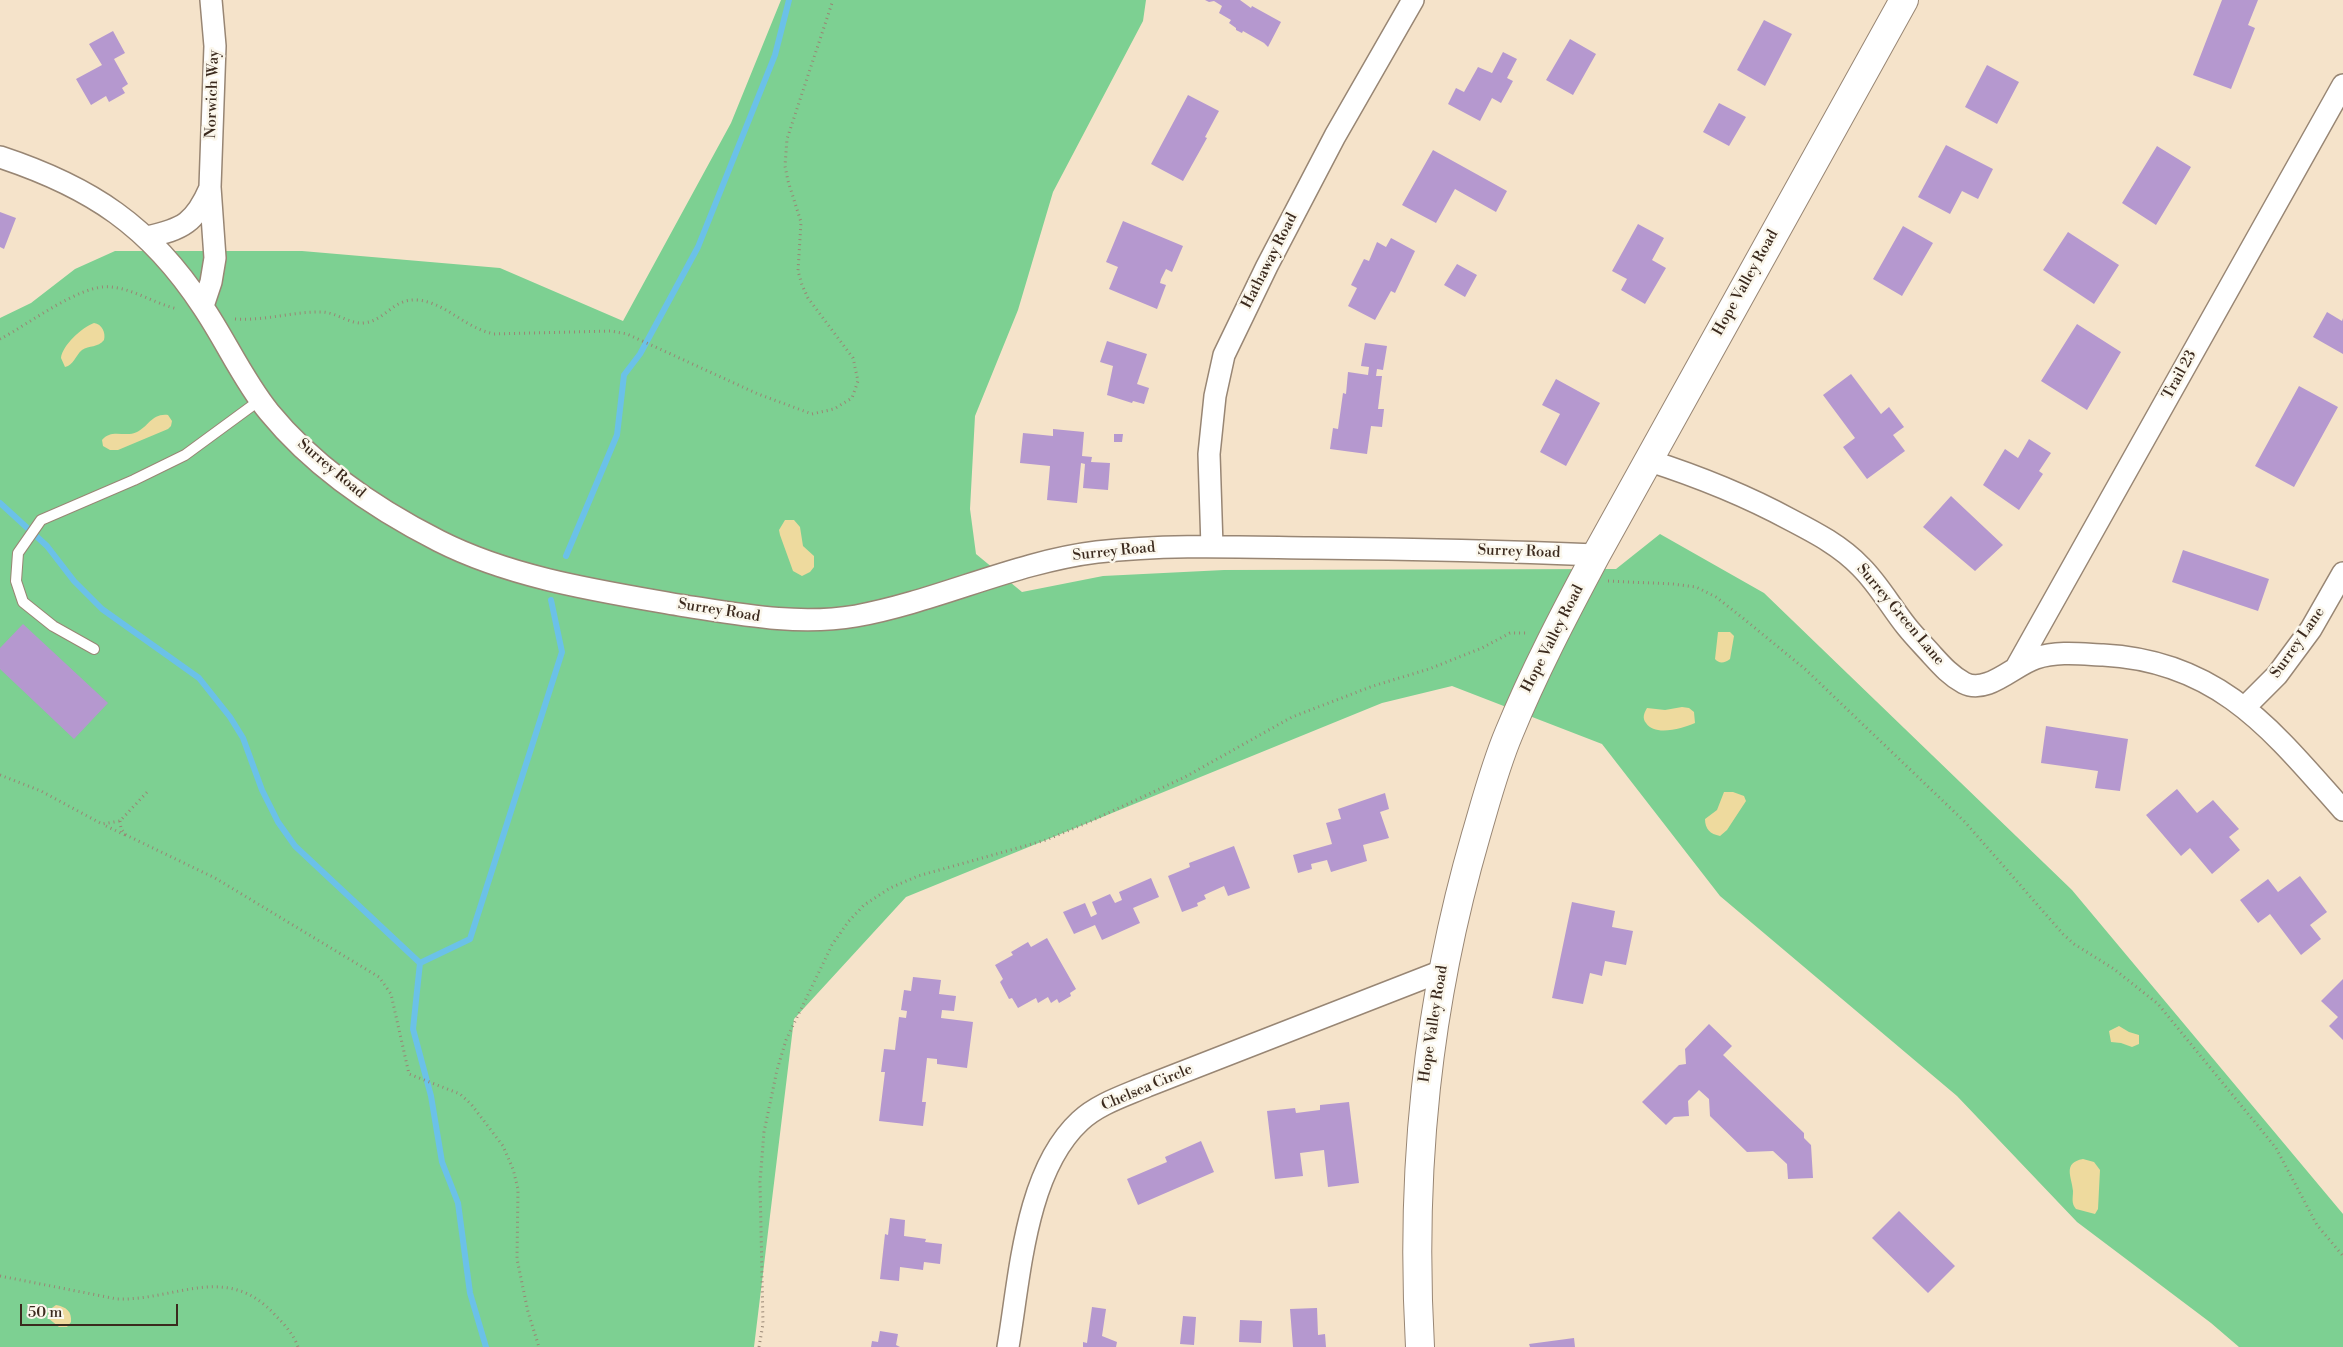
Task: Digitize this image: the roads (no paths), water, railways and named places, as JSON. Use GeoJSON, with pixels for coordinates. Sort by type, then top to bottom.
{"type":"FeatureCollection","features":[{"type":"Feature","properties":{"kind":"main road","name":"Hope Valley Road"},"geometry":{"type":"LineString","coordinates":[[1420,1347],[1418,1292],[1420,1144],[1426,1074],[1442,971],[1463,879],[1508,734],[1553,635],[1647,460],[1904,0]]}},
{"type":"Feature","properties":{"kind":"street","name":"Norwich Way"},"geometry":{"type":"LineString","coordinates":[[203,306],[211,282],[215,258],[210,187],[215,46],[211,0]]}},
{"type":"Feature","properties":{"kind":"street","name":"Hathaway Road"},"geometry":{"type":"LineString","coordinates":[[1212,547],[1209,454],[1215,396],[1224,355],[1267,266],[1327,152],[1413,0]]}},
{"type":"Feature","properties":{"kind":"street","name":"Trail 23"},"geometry":{"type":"LineString","coordinates":[[2017,666],[2343,85]]}},
{"type":"Feature","properties":{"kind":"street","name":"Surrey Road"},"geometry":{"type":"LineString","coordinates":[[0,157],[80,189],[96,198],[147,237],[181,274],[203,306],[260,400],[296,441],[354,491],[414,528],[464,553],[505,566],[586,587],[746,616],[799,621],[857,616],[921,601],[1048,561],[1070,556],[1174,546],[1503,551],[1596,555]]}},
{"type":"Feature","properties":{"kind":"street","name":"Norwich Way"},"geometry":{"type":"LineString","coordinates":[[147,237],[173,231],[188,223],[201,207],[210,187]]}},
{"type":"Feature","properties":{"kind":"street","name":"Surrey Green Lane"},"geometry":{"type":"LineString","coordinates":[[1647,460],[1714,484],[1761,504],[1826,538],[1842,550],[1876,584],[1907,628],[1950,675],[1966,684],[1983,686],[1998,680],[2017,666]]}},
{"type":"Feature","properties":{"kind":"street","name":"Surrey Lane"},"geometry":{"type":"LineString","coordinates":[[2245,707],[2277,675],[2311,629],[2343,573]]}},
{"type":"Feature","properties":{"kind":"street"},"geometry":{"type":"LineString","coordinates":[[2017,666],[2038,658],[2058,654],[2123,656],[2152,662],[2204,679],[2245,707],[2296,757],[2343,810]]}},
{"type":"Feature","properties":{"kind":"street","name":"Chelsea Circle"},"geometry":{"type":"LineString","coordinates":[[1008,1347],[1028,1228],[1040,1184],[1051,1157],[1080,1120],[1100,1107],[1147,1086],[1442,971]]}},
{"type":"Feature","properties":{"kind":"lane"},"geometry":{"type":"LineString","coordinates":[[94,649],[53,626],[22,602],[16,581],[18,553],[42,520],[126,484],[185,455],[260,400]]}},
{"type":"Feature","properties":{"kind":"waterway"},"geometry":{"type":"LineString","coordinates":[[566,556],[617,435],[624,375],[640,354],[698,247],[775,55],[789,0]]}},
{"type":"Feature","properties":{"kind":"waterway"},"geometry":{"type":"LineString","coordinates":[[0,503],[47,546],[74,581],[102,609],[199,678],[230,717],[243,738],[262,790],[278,822],[295,846],[420,963]]}},
{"type":"Feature","properties":{"kind":"waterway"},"geometry":{"type":"LineString","coordinates":[[420,963],[470,939],[562,652],[551,600]]}},
{"type":"Feature","properties":{"kind":"waterway"},"geometry":{"type":"LineString","coordinates":[[420,963],[413,1029],[431,1096],[442,1162],[458,1203],[470,1293],[486,1347]]}}]}
